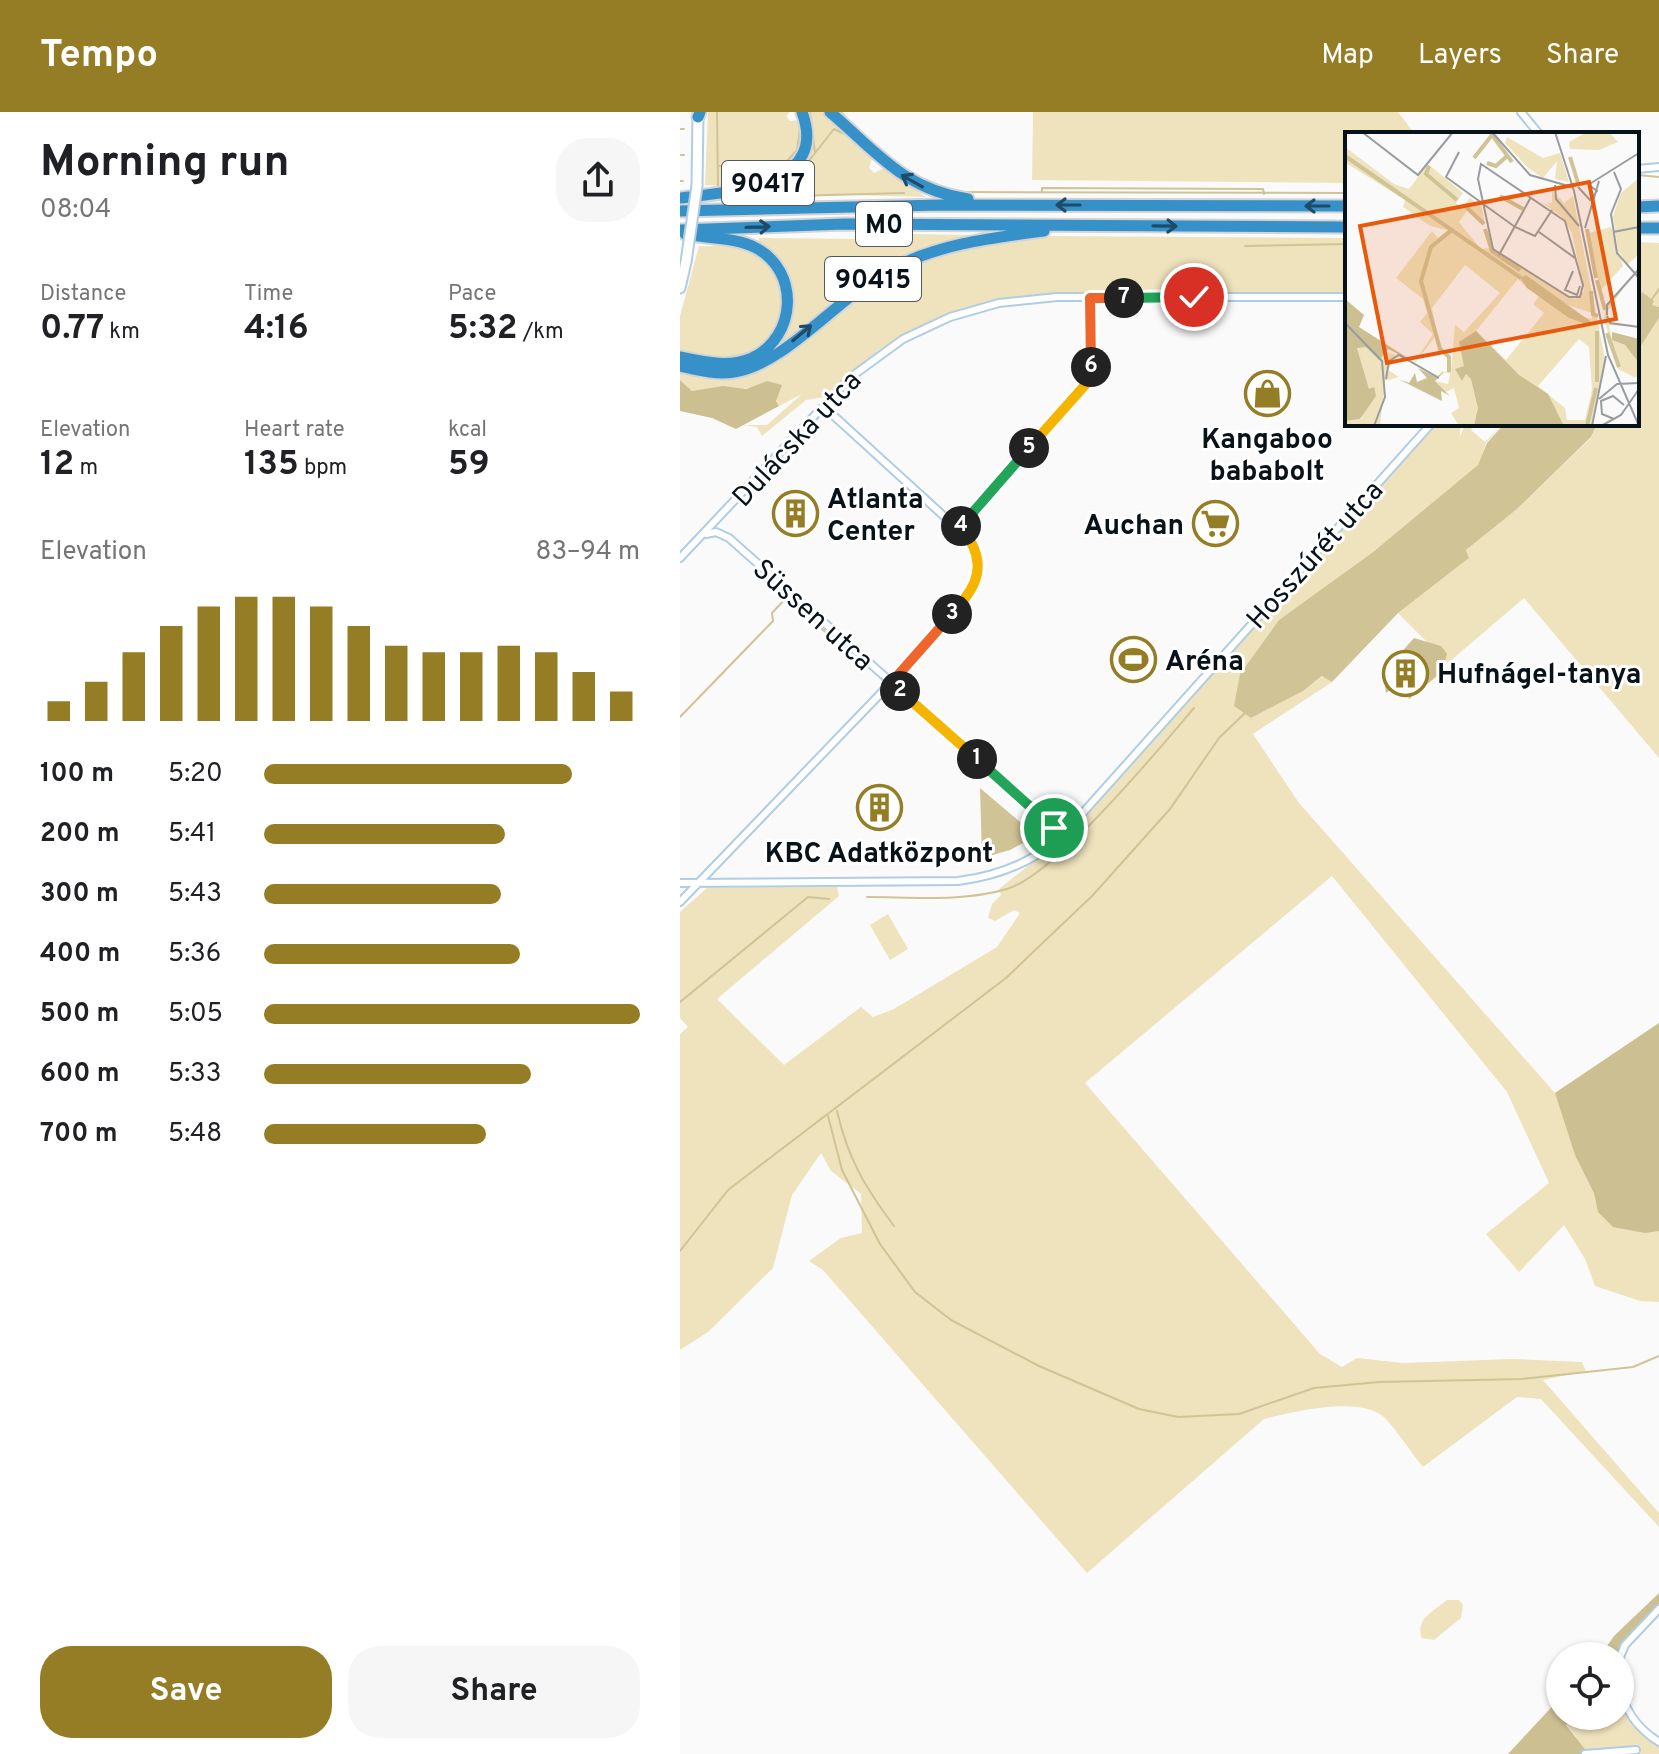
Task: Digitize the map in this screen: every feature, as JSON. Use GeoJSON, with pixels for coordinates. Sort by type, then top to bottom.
{"type":"FeatureCollection","features":[{"type":"Feature","properties":{"kind":"highway","name":"90417"},"geometry":{"type":"LineString","coordinates":[[680,198],[760,186],[785,175],[803,150],[806,131],[802,112]]}},
{"type":"Feature","properties":{"kind":"highway"},"geometry":{"type":"LineString","coordinates":[[830,112],[890,167],[929,190],[968,199],[1043,205]]}},
{"type":"Feature","properties":{"kind":"highway","name":"M0"},"geometry":{"type":"LineString","coordinates":[[680,211],[843,206],[1345,206]]}},
{"type":"Feature","properties":{"kind":"highway"},"geometry":{"type":"LineString","coordinates":[[1639,207],[1659,206]]}},
{"type":"Feature","properties":{"kind":"highway","name":"M0"},"geometry":{"type":"LineString","coordinates":[[680,232],[844,224],[1345,227]]}},
{"type":"Feature","properties":{"kind":"highway","name":"90415"},"geometry":{"type":"LineString","coordinates":[[680,366],[719,373],[753,367],[780,351],[861,287],[925,253],[984,238],[1087,225]]}},
{"type":"Feature","properties":{"kind":"highway"},"geometry":{"type":"LineString","coordinates":[[680,232],[754,247],[777,266],[788,298],[780,332],[754,357],[722,364],[680,357]]}},
{"type":"Feature","properties":{"kind":"street"},"geometry":{"type":"LineString","coordinates":[[1521,112],[1537,132]]}},
{"type":"Feature","properties":{"kind":"street"},"geometry":{"type":"LineString","coordinates":[[680,288],[697,186],[699,114]]}},
{"type":"Feature","properties":{"kind":"street"},"geometry":{"type":"LineString","coordinates":[[1639,169],[1659,167]]}},
{"type":"Feature","properties":{"kind":"street","name":"Dulácska utca"},"geometry":{"type":"LineString","coordinates":[[680,558],[823,406],[875,358],[950,317],[999,303],[1057,297],[1345,297]]}},
{"type":"Feature","properties":{"kind":"street"},"geometry":{"type":"LineString","coordinates":[[959,528],[1086,384],[1092,363],[1090,298]]}},
{"type":"Feature","properties":{"kind":"street"},"geometry":{"type":"LineString","coordinates":[[680,902],[891,683],[975,585],[978,562],[969,539],[823,406]]}},
{"type":"Feature","properties":{"kind":"street","name":"Hosszúrét utca"},"geometry":{"type":"LineString","coordinates":[[700,884],[975,879],[1016,867],[1063,835],[1429,426]]}},
{"type":"Feature","properties":{"kind":"street","name":"Süssen utca"},"geometry":{"type":"LineString","coordinates":[[703,535],[716,532],[729,538],[1063,835]]}},
{"type":"Feature","properties":{"kind":"street"},"geometry":{"type":"LineString","coordinates":[[680,883],[700,884]]}},
{"type":"Feature","properties":{"kind":"street"},"geometry":{"type":"LineString","coordinates":[[1628,1642],[1659,1609]]}},
{"type":"Feature","properties":{"kind":"street"},"geometry":{"type":"LineString","coordinates":[[1634,1718],[1659,1742]]}},
{"type":"Feature","properties":{"kind":"street"},"geometry":{"type":"LineString","coordinates":[[1585,1754],[1636,1750]]}},
{"type":"Feature","properties":{"kind":"shaded area"},"geometry":{"type":"Polygon","coordinates":[[[708,112],[790,112],[786,116],[790,121],[799,120],[795,156],[785,168],[757,182],[705,185],[708,112]]]}},
{"type":"Feature","properties":{"kind":"shaded area"},"geometry":{"type":"Polygon","coordinates":[[[808,112],[821,112],[872,158],[869,168],[874,173],[884,168],[926,197],[851,195],[708,201],[771,186],[796,171],[809,147],[808,112]]]}},
{"type":"Feature","properties":{"kind":"shaded area"},"geometry":{"type":"Polygon","coordinates":[[[1033,112],[1398,112],[1413,132],[1345,132],[1345,183],[1032,180],[1033,112]]]}},
{"type":"Feature","properties":{"kind":"shaded area"},"geometry":{"type":"Polygon","coordinates":[[[908,234],[970,235],[908,256],[878,270],[841,294],[799,331],[781,342],[792,312],[792,287],[781,264],[758,242],[759,238],[857,239],[908,234]]]}},
{"type":"Feature","properties":{"kind":"shaded area"},"geometry":{"type":"Polygon","coordinates":[[[1050,236],[1345,238],[1345,292],[1057,294],[985,303],[939,317],[882,348],[825,397],[806,400],[762,436],[757,427],[743,425],[767,425],[802,394],[779,406],[767,381],[741,389],[692,391],[680,380],[680,372],[745,374],[876,282],[918,260],[997,240],[1050,236]]]}},
{"type":"Feature","properties":{"kind":"shaded area"},"geometry":{"type":"Polygon","coordinates":[[[1639,242],[1659,243],[1659,307],[1651,305],[1642,292],[1639,296],[1639,242]]]}},
{"type":"Feature","properties":{"kind":"shaded area"},"geometry":{"type":"Polygon","coordinates":[[[699,246],[748,249],[768,262],[777,276],[782,309],[778,325],[757,351],[726,360],[680,351],[680,316],[699,246]]]}},
{"type":"Feature","properties":{"kind":"shaded area"},"geometry":{"type":"Polygon","coordinates":[[[1642,292],[1654,301],[1652,305],[1659,307],[1659,318],[1639,349],[1639,296],[1642,292]]]}},
{"type":"Feature","properties":{"kind":"shaded area"},"geometry":{"type":"Polygon","coordinates":[[[1659,318],[1659,758],[1524,598],[1448,663],[1398,613],[1469,558],[1466,550],[1517,509],[1591,438],[1596,426],[1639,426],[1639,349],[1659,318]]]}},
{"type":"Feature","properties":{"kind":"shaded area"},"geometry":{"type":"Polygon","coordinates":[[[680,380],[692,391],[723,386],[746,389],[767,381],[782,385],[776,401],[779,406],[736,429],[712,418],[680,411],[680,380]]]}},
{"type":"Feature","properties":{"kind":"shaded area"},"geometry":{"type":"Polygon","coordinates":[[[1434,426],[1460,426],[1460,437],[1464,426],[1474,426],[1471,430],[1485,442],[1501,426],[1486,443],[1479,465],[1373,552],[1279,620],[1240,674],[1251,718],[1303,691],[1323,676],[1332,682],[1253,734],[1299,803],[1555,1093],[1659,1023],[1659,1302],[1640,1301],[1595,1286],[1585,1259],[1564,1225],[1519,1272],[1486,1234],[1549,1183],[1507,1092],[1332,876],[1085,1083],[1320,1354],[1342,1367],[1357,1358],[1403,1363],[1512,1359],[1582,1362],[1586,1371],[1543,1380],[1659,1513],[1659,1527],[1541,1399],[1517,1397],[1423,1467],[1385,1418],[1374,1411],[1360,1407],[1326,1407],[1264,1419],[1087,1573],[823,1270],[809,1261],[841,1238],[862,1233],[861,1194],[831,1171],[821,1153],[792,1195],[773,1268],[708,1332],[680,1350],[680,1034],[688,1027],[680,1018],[680,912],[707,888],[837,887],[839,896],[717,999],[784,1065],[861,1007],[873,1017],[894,1009],[997,947],[1020,913],[1014,910],[995,921],[988,918],[992,904],[1001,895],[999,889],[1074,829],[1434,426]]]}},
{"type":"Feature","properties":{"kind":"shaded area"},"geometry":{"type":"Polygon","coordinates":[[[1502,426],[1596,426],[1591,437],[1517,509],[1466,550],[1469,558],[1398,613],[1332,682],[1322,676],[1303,691],[1251,718],[1234,706],[1240,674],[1279,620],[1373,552],[1478,465],[1487,443],[1502,426]]]}},
{"type":"Feature","properties":{"kind":"shaded area"},"geometry":{"type":"Polygon","coordinates":[[[1414,638],[1441,646],[1447,654],[1442,672],[1409,699],[1405,685],[1420,670],[1416,663],[1406,661],[1394,672],[1400,683],[1386,693],[1383,673],[1414,638]]]}},
{"type":"Feature","properties":{"kind":"shaded area"},"geometry":{"type":"Polygon","coordinates":[[[980,788],[1033,833],[1033,838],[1010,850],[982,858],[980,788]]]}},
{"type":"Feature","properties":{"kind":"shaded area"},"geometry":{"type":"Polygon","coordinates":[[[888,914],[908,949],[890,960],[870,925],[888,914]]]}},
{"type":"Feature","properties":{"kind":"shaded area"},"geometry":{"type":"Polygon","coordinates":[[[1659,1023],[1659,1231],[1645,1233],[1613,1227],[1598,1212],[1594,1193],[1575,1155],[1555,1093],[1659,1023]]]}},
{"type":"Feature","properties":{"kind":"shaded area"},"geometry":{"type":"Polygon","coordinates":[[[1659,1593],[1659,1604],[1624,1642],[1610,1642],[1659,1593]]]}},
{"type":"Feature","properties":{"kind":"shaded area"},"geometry":{"type":"Polygon","coordinates":[[[1447,1600],[1459,1600],[1463,1605],[1461,1618],[1434,1640],[1422,1638],[1423,1621],[1447,1600]]]}},
{"type":"Feature","properties":{"kind":"shaded area"},"geometry":{"type":"Polygon","coordinates":[[[1546,1713],[1546,1730],[1570,1730],[1589,1754],[1508,1754],[1546,1713]]]}},
{"type":"Feature","properties":{"kind":"shaded area"},"geometry":{"type":"Polygon","coordinates":[[[1634,1725],[1659,1747],[1659,1754],[1589,1754],[1571,1730],[1634,1730],[1634,1725]]]}},
{"type":"Feature","properties":{"kind":"waterway"},"geometry":{"type":"LineString","coordinates":[[710,189],[718,187],[717,112]]}},
{"type":"Feature","properties":{"kind":"waterway"},"geometry":{"type":"LineString","coordinates":[[782,187],[793,181],[815,153],[810,112]]}},
{"type":"Feature","properties":{"kind":"waterway"},"geometry":{"type":"LineString","coordinates":[[841,112],[848,120]]}},
{"type":"Feature","properties":{"kind":"waterway"},"geometry":{"type":"LineString","coordinates":[[778,171],[797,150],[800,129]]}},
{"type":"Feature","properties":{"kind":"waterway"},"geometry":{"type":"LineString","coordinates":[[815,153],[834,129],[845,134]]}},
{"type":"Feature","properties":{"kind":"waterway"},"geometry":{"type":"LineString","coordinates":[[720,166],[751,166],[766,177]]}},
{"type":"Feature","properties":{"kind":"waterway"},"geometry":{"type":"LineString","coordinates":[[765,176],[772,173]]}},
{"type":"Feature","properties":{"kind":"waterway"},"geometry":{"type":"LineString","coordinates":[[1639,175],[1659,177]]}},
{"type":"Feature","properties":{"kind":"waterway"},"geometry":{"type":"LineString","coordinates":[[777,186],[789,196],[904,193]]}},
{"type":"Feature","properties":{"kind":"waterway"},"geometry":{"type":"LineString","coordinates":[[1042,192],[1042,188],[1263,189],[1264,194]]}},
{"type":"Feature","properties":{"kind":"waterway"},"geometry":{"type":"LineString","coordinates":[[958,192],[1345,193]]}},
{"type":"Feature","properties":{"kind":"waterway"},"geometry":{"type":"LineString","coordinates":[[1245,246],[1345,244]]}},
{"type":"Feature","properties":{"kind":"waterway"},"geometry":{"type":"LineString","coordinates":[[1652,299],[1659,289]]}},
{"type":"Feature","properties":{"kind":"waterway"},"geometry":{"type":"LineString","coordinates":[[781,592],[842,647]]}},
{"type":"Feature","properties":{"kind":"waterway"},"geometry":{"type":"LineString","coordinates":[[680,717],[773,621],[772,613],[787,597]]}},
{"type":"Feature","properties":{"kind":"waterway"},"geometry":{"type":"LineString","coordinates":[[867,897],[973,896],[1007,889],[1027,879],[1078,837],[1194,708]]}},
{"type":"Feature","properties":{"kind":"waterway"},"geometry":{"type":"LineString","coordinates":[[680,1251],[728,1190],[1006,978],[1093,895],[1170,809],[1219,738],[1246,712]]}},
{"type":"Feature","properties":{"kind":"waterway"},"geometry":{"type":"LineString","coordinates":[[680,1002],[808,897],[829,899]]}},
{"type":"Feature","properties":{"kind":"waterway"},"geometry":{"type":"LineString","coordinates":[[837,1111],[846,1144],[859,1172],[894,1226]]}},
{"type":"Feature","properties":{"kind":"waterway"},"geometry":{"type":"LineString","coordinates":[[828,1116],[842,1170],[880,1244],[915,1292],[951,1320],[1039,1366],[1139,1409],[1178,1417],[1239,1414],[1314,1388],[1379,1382],[1522,1379],[1633,1367],[1659,1356]]}},
{"type":"Feature","properties":{"kind":"place","name":"Kangaboo bababolt"},"geometry":{"type":"Point","coordinates":[1267,393]}},
{"type":"Feature","properties":{"kind":"place","name":"Atlanta Center"},"geometry":{"type":"Point","coordinates":[796,514]}},
{"type":"Feature","properties":{"kind":"place","name":"Auchan"},"geometry":{"type":"Point","coordinates":[1215,524]}},
{"type":"Feature","properties":{"kind":"place","name":"Aréna"},"geometry":{"type":"Point","coordinates":[1134,660]}},
{"type":"Feature","properties":{"kind":"place","name":"Hufnágel-tanya"},"geometry":{"type":"Point","coordinates":[1406,673]}},
{"type":"Feature","properties":{"kind":"place","name":"KBC Adatközpont"},"geometry":{"type":"Point","coordinates":[879,808]}},
{"type":"Feature","properties":{"kind":"route"},"geometry":{"type":"LineString","coordinates":[[1054,828],[891,683],[975,585],[978,562],[973,545],[959,528],[1086,384],[1092,363],[1090,298],[1194,297]]}}]}
